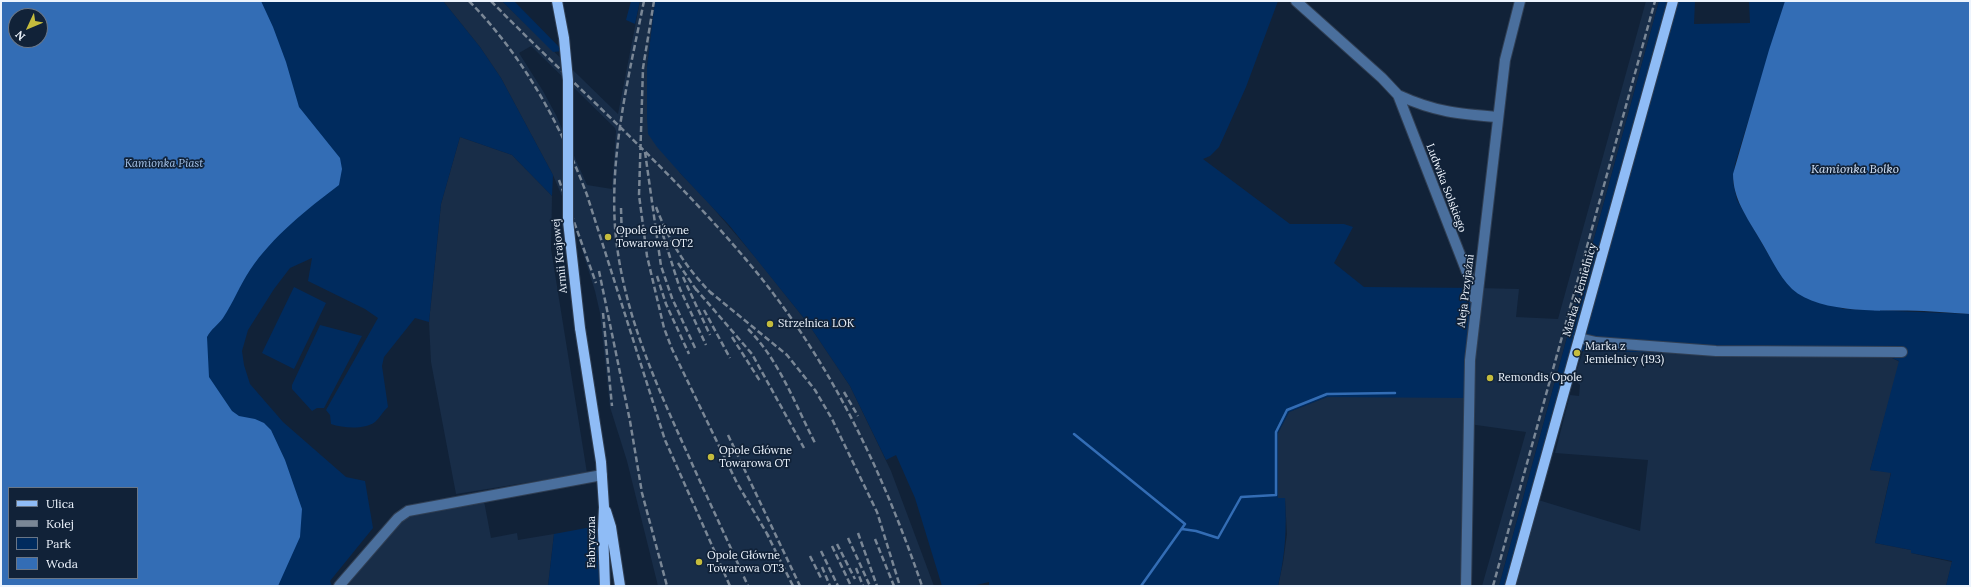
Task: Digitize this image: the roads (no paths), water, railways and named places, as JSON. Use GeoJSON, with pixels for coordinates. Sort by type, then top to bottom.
{"type":"FeatureCollection","features":[{"type":"Feature","properties":{"kind":"main road","name":"Armii Krajowej"},"geometry":{"type":"LineString","coordinates":[[558,1],[564,38],[568,80],[568,221],[580,328],[602,474],[604,507]]}},
{"type":"Feature","properties":{"kind":"main road","name":"Marka z Jemielnicy"},"geometry":{"type":"LineString","coordinates":[[1510,586],[1674,1]]}},
{"type":"Feature","properties":{"kind":"main road","name":"Fabryczna"},"geometry":{"type":"LineString","coordinates":[[604,507],[611,527],[620,586]]}},
{"type":"Feature","properties":{"kind":"main road","name":"Fabryczna"},"geometry":{"type":"LineString","coordinates":[[604,507],[602,536],[605,586]]}},
{"type":"Feature","properties":{"kind":"street","name":"Ludwika Solskiego"},"geometry":{"type":"LineString","coordinates":[[1296,1],[1382,78],[1398,95],[1415,103],[1453,114],[1498,117]]}},
{"type":"Feature","properties":{"kind":"street","name":"Aleja Przyjaźni"},"geometry":{"type":"LineString","coordinates":[[1466,586],[1470,360],[1505,60],[1520,1]]}},
{"type":"Feature","properties":{"kind":"street","name":"Ludwika Solskiego"},"geometry":{"type":"LineString","coordinates":[[1398,95],[1472,288],[1476,313]]}},
{"type":"Feature","properties":{"kind":"street"},"geometry":{"type":"LineString","coordinates":[[1579,338],[1596,342],[1716,351],[1902,352]]}},
{"type":"Feature","properties":{"kind":"street"},"geometry":{"type":"LineString","coordinates":[[339,586],[398,518],[408,511],[602,474]]}},
{"type":"Feature","properties":{"kind":"water","name":"Kamionka Piast"},"geometry":{"type":"Polygon","coordinates":[[[1,1],[261,1],[273,27],[286,62],[299,107],[340,158],[342,169],[339,185],[291,224],[269,246],[246,276],[223,318],[207,337],[209,377],[232,411],[239,416],[255,419],[264,423],[271,430],[285,460],[302,509],[300,537],[278,586],[1,586],[1,1]]]}},
{"type":"Feature","properties":{"kind":"water","name":"Kamionka Bolko"},"geometry":{"type":"Polygon","coordinates":[[[1785,1],[1970,1],[1970,314],[1855,309],[1819,303],[1804,297],[1792,289],[1774,264],[1738,200],[1735,192],[1733,174],[1769,50],[1785,1]]]}},
{"type":"Feature","properties":{"kind":"waterway"},"geometry":{"type":"LineString","coordinates":[[1182,529],[1196,531],[1218,538],[1241,497],[1276,495],[1276,432],[1287,410],[1327,394],[1395,393]]}},
{"type":"Feature","properties":{"kind":"waterway"},"geometry":{"type":"LineString","coordinates":[[1074,434],[1185,524],[1141,586]]}},
{"type":"Feature","properties":{"kind":"railway"},"geometry":{"type":"LineString","coordinates":[[469,1],[506,44],[523,68],[552,116],[565,142],[587,195],[665,440],[730,586]]}},
{"type":"Feature","properties":{"kind":"railway"},"geometry":{"type":"LineString","coordinates":[[491,1],[698,206],[762,279],[788,314],[835,387],[855,425],[891,504],[922,586]]}},
{"type":"Feature","properties":{"kind":"railway"},"geometry":{"type":"LineString","coordinates":[[644,1],[622,113],[615,170],[614,199],[618,256],[631,312],[650,366],[672,419],[748,586]]}},
{"type":"Feature","properties":{"kind":"railway"},"geometry":{"type":"LineString","coordinates":[[654,1],[643,68],[639,195],[647,256],[664,328],[672,349],[737,483],[769,537]]}},
{"type":"Feature","properties":{"kind":"railway"},"geometry":{"type":"LineString","coordinates":[[1493,586],[1655,1]]}},
{"type":"Feature","properties":{"kind":"railway"},"geometry":{"type":"LineString","coordinates":[[645,152],[661,266],[672,298],[696,350]]}},
{"type":"Feature","properties":{"kind":"railway"},"geometry":{"type":"LineString","coordinates":[[559,180],[596,283]]}},
{"type":"Feature","properties":{"kind":"railway"},"geometry":{"type":"LineString","coordinates":[[656,207],[679,254],[712,294]]}},
{"type":"Feature","properties":{"kind":"railway"},"geometry":{"type":"LineString","coordinates":[[621,208],[622,242]]}},
{"type":"Feature","properties":{"kind":"railway"},"geometry":{"type":"LineString","coordinates":[[663,235],[680,289],[706,345]]}},
{"type":"Feature","properties":{"kind":"railway"},"geometry":{"type":"LineString","coordinates":[[678,263],[697,291]]}},
{"type":"Feature","properties":{"kind":"railway"},"geometry":{"type":"LineString","coordinates":[[599,271],[630,421],[642,493],[667,586]]}},
{"type":"Feature","properties":{"kind":"railway"},"geometry":{"type":"LineString","coordinates":[[657,276],[666,304],[689,354]]}},
{"type":"Feature","properties":{"kind":"railway"},"geometry":{"type":"LineString","coordinates":[[683,277],[710,335]]}},
{"type":"Feature","properties":{"kind":"railway"},"geometry":{"type":"LineString","coordinates":[[695,288],[752,354],[804,448]]}},
{"type":"Feature","properties":{"kind":"railway"},"geometry":{"type":"LineString","coordinates":[[709,291],[787,355],[815,390],[832,419],[877,512],[899,583]]}},
{"type":"Feature","properties":{"kind":"railway"},"geometry":{"type":"LineString","coordinates":[[704,310],[730,358]]}},
{"type":"Feature","properties":{"kind":"railway"},"geometry":{"type":"LineString","coordinates":[[603,313],[612,406]]}},
{"type":"Feature","properties":{"kind":"railway"},"geometry":{"type":"LineString","coordinates":[[748,329],[759,341],[778,368],[815,443]]}},
{"type":"Feature","properties":{"kind":"railway"},"geometry":{"type":"LineString","coordinates":[[732,337],[760,381]]}},
{"type":"Feature","properties":{"kind":"railway"},"geometry":{"type":"LineString","coordinates":[[844,392],[858,416]]}},
{"type":"Feature","properties":{"kind":"railway"},"geometry":{"type":"LineString","coordinates":[[728,435],[800,586]]}},
{"type":"Feature","properties":{"kind":"railway"},"geometry":{"type":"LineString","coordinates":[[766,532],[793,586]]}},
{"type":"Feature","properties":{"kind":"railway"},"geometry":{"type":"LineString","coordinates":[[858,533],[877,586]]}},
{"type":"Feature","properties":{"kind":"railway"},"geometry":{"type":"LineString","coordinates":[[848,538],[870,586]]}},
{"type":"Feature","properties":{"kind":"railway"},"geometry":{"type":"LineString","coordinates":[[875,539],[894,586]]}},
{"type":"Feature","properties":{"kind":"railway"},"geometry":{"type":"LineString","coordinates":[[837,544],[855,579]]}},
{"type":"Feature","properties":{"kind":"railway"},"geometry":{"type":"LineString","coordinates":[[832,546],[851,586]]}},
{"type":"Feature","properties":{"kind":"railway"},"geometry":{"type":"LineString","coordinates":[[821,551],[838,586]]}},
{"type":"Feature","properties":{"kind":"railway"},"geometry":{"type":"LineString","coordinates":[[810,556],[821,578]]}},
{"type":"Feature","properties":{"kind":"railway"},"geometry":{"type":"LineString","coordinates":[[822,567],[830,586]]}},
{"type":"Feature","properties":{"kind":"railway"},"geometry":{"type":"LineString","coordinates":[[856,568],[863,586]]}},
{"type":"Feature","properties":{"kind":"place","name":"Opole Główne Towarowa OT2"},"geometry":{"type":"Point","coordinates":[608,237]}},
{"type":"Feature","properties":{"kind":"place","name":"Strzelnica LOK"},"geometry":{"type":"Point","coordinates":[770,324]}},
{"type":"Feature","properties":{"kind":"place","name":"Marka z Jemielnicy (193)"},"geometry":{"type":"Point","coordinates":[1577,353]}},
{"type":"Feature","properties":{"kind":"place","name":"Remondis Opole"},"geometry":{"type":"Point","coordinates":[1490,378]}},
{"type":"Feature","properties":{"kind":"place","name":"Opole Główne Towarowa OT"},"geometry":{"type":"Point","coordinates":[711,457]}},
{"type":"Feature","properties":{"kind":"place","name":"Opole Główne Towarowa OT3"},"geometry":{"type":"Point","coordinates":[699,562]}}]}
